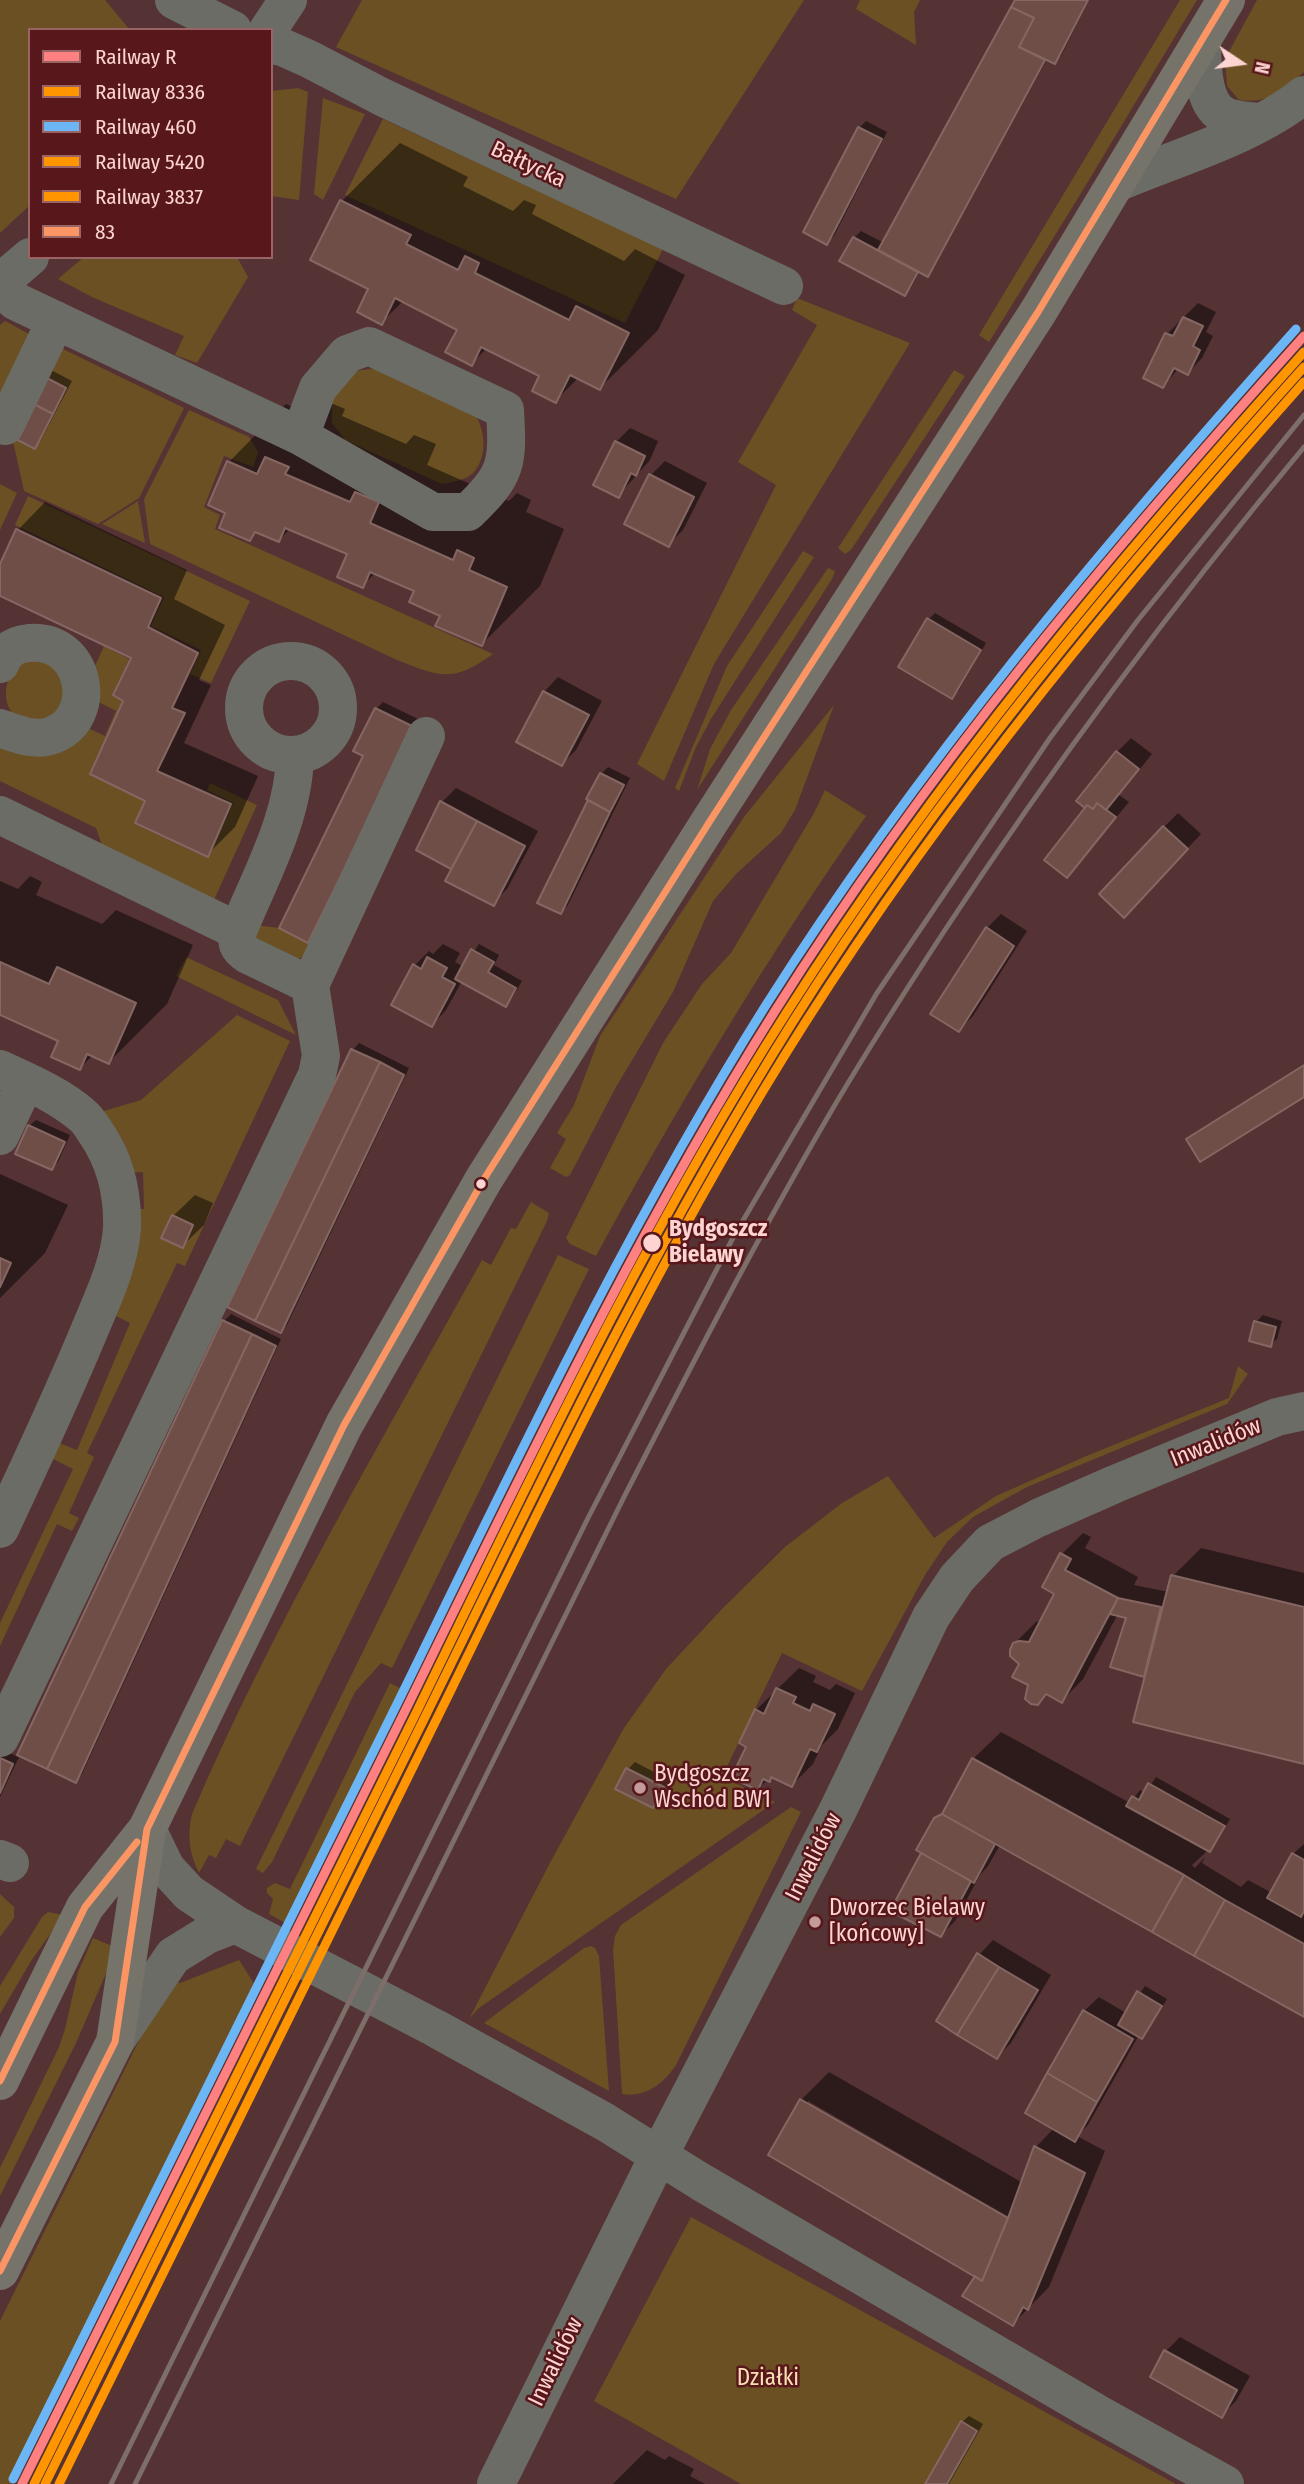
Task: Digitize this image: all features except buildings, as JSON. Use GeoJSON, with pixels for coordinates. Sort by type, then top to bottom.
{"type":"FeatureCollection","features":[{"type":"Feature","properties":{"kind":"main road"},"geometry":{"type":"LineString","coordinates":[[0,2081],[85,1907],[147,1829],[344,1425],[484,1179],[710,821],[1038,312],[1119,182],[1226,0]]}},
{"type":"Feature","properties":{"kind":"main road"},"geometry":{"type":"LineString","coordinates":[[0,2271],[115,2042],[147,1829]]}},
{"type":"Feature","properties":{"kind":"street"},"geometry":{"type":"LineString","coordinates":[[174,0],[229,28]]}},
{"type":"Feature","properties":{"kind":"street"},"geometry":{"type":"LineString","coordinates":[[269,28],[288,0]]}},
{"type":"Feature","properties":{"kind":"street"},"geometry":{"type":"LineString","coordinates":[[1202,43],[1202,75],[1214,108],[1226,116],[1260,122]]}},
{"type":"Feature","properties":{"kind":"street","name":"Bałtycka"},"geometry":{"type":"LineString","coordinates":[[273,45],[309,59],[382,97],[784,286]]}},
{"type":"Feature","properties":{"kind":"street"},"geometry":{"type":"LineString","coordinates":[[1119,182],[1232,136],[1288,108],[1304,95]]}},
{"type":"Feature","properties":{"kind":"street"},"geometry":{"type":"LineString","coordinates":[[28,259],[0,284],[15,301],[300,436],[433,512],[468,512],[502,474],[507,448],[505,410],[369,346],[347,354],[318,388],[300,436]]}},
{"type":"Feature","properties":{"kind":"street"},"geometry":{"type":"LineString","coordinates":[[5,426],[56,320]]}},
{"type":"Feature","properties":{"kind":"street"},"geometry":{"type":"LineString","coordinates":[[0,664],[6,651],[20,644],[38,642],[64,653],[75,664],[82,689],[74,717],[53,736],[23,736],[0,728]]}},
{"type":"Feature","properties":{"kind":"street"},"geometry":{"type":"LineString","coordinates":[[0,1738],[317,1075],[321,1056],[315,1032],[310,985],[426,736]]}},
{"type":"Feature","properties":{"kind":"street"},"geometry":{"type":"LineString","coordinates":[[295,755],[295,776],[289,805],[238,931],[237,942],[240,950],[310,985]]}},
{"type":"Feature","properties":{"kind":"street"},"geometry":{"type":"LineString","coordinates":[[0,815],[238,931]]}},
{"type":"Feature","properties":{"kind":"street"},"geometry":{"type":"LineString","coordinates":[[0,1136],[13,1075],[43,1089],[85,1117],[115,1165],[121,1192],[122,1230],[113,1268],[93,1321],[0,1529]]}},
{"type":"Feature","properties":{"kind":"street","name":"Inwalidów"},"geometry":{"type":"LineString","coordinates":[[498,2483],[658,2157],[838,1810],[931,1617],[957,1578],[990,1543],[1038,1518],[1277,1417],[1304,1411]]}},
{"type":"Feature","properties":{"kind":"street"},"geometry":{"type":"LineString","coordinates":[[147,1829],[166,1868],[173,1876],[189,1892],[235,1924],[467,2045],[605,2122],[658,2157],[1095,2412],[1225,2484]]}},
{"type":"Feature","properties":{"kind":"street"},"geometry":{"type":"LineString","coordinates":[[115,2042],[173,1956],[207,1935],[235,1924]]}},
{"type":"Feature","properties":{"kind":"green space"},"geometry":{"type":"Polygon","coordinates":[[[0,0],[105,0],[128,28],[28,28],[28,207],[0,233],[0,0]]]}},
{"type":"Feature","properties":{"kind":"green space"},"geometry":{"type":"Polygon","coordinates":[[[362,0],[804,0],[676,199],[336,47],[362,0]]]}},
{"type":"Feature","properties":{"kind":"green space"},"geometry":{"type":"Polygon","coordinates":[[[860,0],[920,0],[914,12],[916,45],[856,9],[860,0]]]}},
{"type":"Feature","properties":{"kind":"green space"},"geometry":{"type":"Polygon","coordinates":[[[1180,0],[1197,0],[989,342],[979,335],[1180,0]]]}},
{"type":"Feature","properties":{"kind":"green space"},"geometry":{"type":"Polygon","coordinates":[[[1257,0],[1304,0],[1304,72],[1275,95],[1259,100],[1239,100],[1227,86],[1225,59],[1257,0]]]}},
{"type":"Feature","properties":{"kind":"green space"},"geometry":{"type":"Polygon","coordinates":[[[298,88],[308,92],[299,200],[273,196],[273,91],[298,88]]]}},
{"type":"Feature","properties":{"kind":"green space"},"geometry":{"type":"Polygon","coordinates":[[[323,98],[365,114],[323,200],[314,194],[323,98]]]}},
{"type":"Feature","properties":{"kind":"green space"},"geometry":{"type":"Polygon","coordinates":[[[383,119],[663,249],[625,323],[345,195],[383,119]]]}},
{"type":"Feature","properties":{"kind":"green space"},"geometry":{"type":"Polygon","coordinates":[[[82,259],[238,259],[248,277],[197,363],[175,355],[184,336],[94,298],[58,279],[82,259]]]}},
{"type":"Feature","properties":{"kind":"green space"},"geometry":{"type":"Polygon","coordinates":[[[797,298],[910,343],[714,664],[664,781],[637,764],[776,485],[738,462],[817,325],[792,310],[797,298]]]}},
{"type":"Feature","properties":{"kind":"green space"},"geometry":{"type":"Polygon","coordinates":[[[5,321],[31,335],[0,404],[0,325],[5,321]]]}},
{"type":"Feature","properties":{"kind":"green space"},"geometry":{"type":"Polygon","coordinates":[[[61,348],[184,408],[139,498],[98,524],[24,491],[12,437],[35,448],[66,388],[43,376],[61,348]]]}},
{"type":"Feature","properties":{"kind":"green space"},"geometry":{"type":"Polygon","coordinates":[[[377,368],[476,415],[484,444],[481,460],[473,473],[463,479],[442,484],[345,440],[332,423],[332,402],[337,389],[355,371],[377,368]]]}},
{"type":"Feature","properties":{"kind":"green space"},"geometry":{"type":"Polygon","coordinates":[[[954,370],[965,376],[851,550],[845,554],[838,548],[954,370]]]}},
{"type":"Feature","properties":{"kind":"green space"},"geometry":{"type":"Polygon","coordinates":[[[189,410],[249,437],[258,452],[253,467],[224,456],[204,507],[220,515],[215,529],[493,654],[467,670],[456,673],[425,670],[397,660],[150,544],[144,499],[189,410]]]}},
{"type":"Feature","properties":{"kind":"green space"},"geometry":{"type":"Polygon","coordinates":[[[0,484],[17,493],[0,530],[0,484]]]}},
{"type":"Feature","properties":{"kind":"green space"},"geometry":{"type":"Polygon","coordinates":[[[28,496],[250,601],[211,683],[190,674],[201,650],[151,626],[164,597],[15,525],[28,496]]]}},
{"type":"Feature","properties":{"kind":"green space"},"geometry":{"type":"Polygon","coordinates":[[[138,501],[145,543],[102,524],[138,501]]]}},
{"type":"Feature","properties":{"kind":"green space"},"geometry":{"type":"Polygon","coordinates":[[[803,551],[814,557],[711,719],[696,747],[679,791],[675,788],[727,666],[803,551]]]}},
{"type":"Feature","properties":{"kind":"green space"},"geometry":{"type":"Polygon","coordinates":[[[828,568],[835,571],[832,579],[697,790],[710,749],[731,710],[828,568]]]}},
{"type":"Feature","properties":{"kind":"green space"},"geometry":{"type":"Polygon","coordinates":[[[104,646],[129,659],[112,695],[122,701],[89,774],[144,801],[134,824],[208,858],[233,803],[207,790],[210,783],[257,805],[209,911],[108,862],[96,828],[0,781],[0,746],[80,724],[105,736],[116,711],[93,699],[91,675],[104,646]]]}},
{"type":"Feature","properties":{"kind":"green space"},"geometry":{"type":"Polygon","coordinates":[[[43,660],[61,672],[66,703],[41,723],[21,718],[10,710],[6,688],[11,673],[21,663],[43,660]]]}},
{"type":"Feature","properties":{"kind":"green space"},"geometry":{"type":"Polygon","coordinates":[[[834,705],[795,810],[781,833],[736,874],[713,901],[673,992],[616,1087],[570,1175],[566,1177],[550,1168],[566,1139],[557,1133],[574,1105],[600,1036],[744,817],[834,705]]]}},
{"type":"Feature","properties":{"kind":"green space"},"geometry":{"type":"Polygon","coordinates":[[[825,790],[866,816],[725,1032],[596,1256],[570,1244],[566,1238],[663,1043],[702,984],[731,953],[825,790]]]}},
{"type":"Feature","properties":{"kind":"green space"},"geometry":{"type":"Polygon","coordinates":[[[255,925],[279,928],[316,947],[302,958],[288,961],[257,954],[255,925]]]}},
{"type":"Feature","properties":{"kind":"green space"},"geometry":{"type":"Polygon","coordinates":[[[186,957],[278,1000],[296,1035],[176,976],[186,957]]]}},
{"type":"Feature","properties":{"kind":"green space"},"geometry":{"type":"Polygon","coordinates":[[[237,1015],[290,1041],[185,1266],[177,1263],[87,1453],[94,1457],[69,1513],[79,1518],[72,1531],[57,1524],[0,1646],[0,1623],[73,1469],[51,1458],[54,1441],[77,1450],[130,1323],[110,1313],[133,1209],[144,1209],[143,1172],[125,1173],[94,1114],[141,1100],[237,1015]]]}},
{"type":"Feature","properties":{"kind":"green space"},"geometry":{"type":"Polygon","coordinates":[[[531,1202],[549,1213],[547,1221],[240,1846],[226,1839],[216,1858],[209,1855],[199,1873],[190,1844],[192,1814],[258,1672],[330,1534],[482,1260],[491,1265],[511,1228],[516,1229],[531,1202]]]}},
{"type":"Feature","properties":{"kind":"green space"},"geometry":{"type":"Polygon","coordinates":[[[558,1255],[589,1269],[392,1668],[381,1663],[355,1692],[272,1862],[263,1873],[256,1869],[558,1255]]]}},
{"type":"Feature","properties":{"kind":"green space"},"geometry":{"type":"Polygon","coordinates":[[[1238,1366],[1248,1374],[1227,1404],[1027,1487],[973,1517],[947,1542],[925,1575],[862,1691],[782,1653],[722,1777],[775,1802],[479,2008],[469,2019],[624,1728],[666,1669],[785,1547],[842,1503],[888,1476],[934,1538],[996,1496],[1229,1398],[1238,1366]]]}},
{"type":"Feature","properties":{"kind":"green space"},"geometry":{"type":"Polygon","coordinates":[[[390,1683],[402,1689],[287,1924],[269,1914],[273,1899],[267,1893],[267,1888],[275,1883],[290,1889],[390,1683]]]}},
{"type":"Feature","properties":{"kind":"green space"},"geometry":{"type":"Polygon","coordinates":[[[791,1807],[801,1812],[676,2065],[654,2088],[639,2094],[622,2094],[613,1949],[615,1936],[621,1925],[791,1807]]]}},
{"type":"Feature","properties":{"kind":"green space"},"geometry":{"type":"Polygon","coordinates":[[[0,1894],[14,1907],[14,1918],[0,1937],[0,1894]]]}},
{"type":"Feature","properties":{"kind":"green space"},"geometry":{"type":"Polygon","coordinates":[[[48,1912],[64,1915],[31,1961],[0,2014],[0,1986],[42,1917],[48,1912]]]}},
{"type":"Feature","properties":{"kind":"green space"},"geometry":{"type":"Polygon","coordinates":[[[93,1938],[117,1948],[76,2043],[0,2196],[0,2168],[59,2047],[78,1972],[93,1938]]]}},
{"type":"Feature","properties":{"kind":"green space"},"geometry":{"type":"Polygon","coordinates":[[[591,1946],[599,1956],[609,2091],[484,2023],[584,1948],[591,1946]]]}},
{"type":"Feature","properties":{"kind":"green space"},"geometry":{"type":"Polygon","coordinates":[[[239,1960],[255,1985],[11,2484],[0,2484],[0,2321],[169,1980],[180,1983],[239,1960]]]}},
{"type":"Feature","properties":{"kind":"green space","name":"Działki"},"geometry":{"type":"Polygon","coordinates":[[[691,2217],[1176,2484],[741,2484],[594,2401],[691,2217]]]}},
{"type":"Feature","properties":{"kind":"railway"},"geometry":{"type":"LineString","coordinates":[[111,2484],[587,1520],[735,1234],[877,993],[1050,738],[1138,620],[1304,415]]}},
{"type":"Feature","properties":{"kind":"railway"},"geometry":{"type":"LineString","coordinates":[[135,2484],[623,1499],[723,1306],[802,1162],[899,1001],[1028,808],[1162,624],[1304,447]]}},
{"type":"Feature","properties":{"kind":"rail line","name":"460"},"geometry":{"type":"LineString","coordinates":[[13,2479],[574,1346],[666,1173],[715,1089],[825,915],[951,741],[1085,573],[1296,329]]}},
{"type":"Feature","properties":{"kind":"rail line","name":"R"},"geometry":{"type":"LineString","coordinates":[[22,2484],[539,1439],[628,1265],[724,1095],[834,921],[959,747],[1093,579],[1304,336]]}},
{"type":"Feature","properties":{"kind":"rail line","name":"8336"},"geometry":{"type":"LineString","coordinates":[[34,2484],[592,1355],[735,1096],[845,924],[968,754],[1098,590],[1304,352]]}},
{"type":"Feature","properties":{"kind":"rail line","name":"5420"},"geometry":{"type":"LineString","coordinates":[[45,2484],[600,1364],[741,1107],[849,936],[970,767],[1100,604],[1304,367]]}},
{"type":"Feature","properties":{"kind":"rail line","name":"3837"},"geometry":{"type":"LineString","coordinates":[[59,2484],[576,1435],[663,1267],[756,1103],[861,938],[980,773],[1106,614],[1304,382]]}},
{"type":"Feature","properties":{"kind":"transit line","name":"83"},"geometry":{"type":"LineString","coordinates":[[0,2271],[115,2042],[147,1829],[344,1425],[484,1179],[710,821],[1038,312],[1226,0]]}},
{"type":"Feature","properties":{"kind":"transit line","name":"83"},"geometry":{"type":"LineString","coordinates":[[0,2081],[85,1907],[137,1842]]}},
{"type":"Feature","properties":{"kind":"place","name":"Bydgoszcz Bielawy"},"geometry":{"type":"Point","coordinates":[652,1243]}},
{"type":"Feature","properties":{"kind":"place","name":"Bydgoszcz Wschód BW1"},"geometry":{"type":"Point","coordinates":[640,1788]}},
{"type":"Feature","properties":{"kind":"place","name":"Dworzec Bielawy [końcowy]"},"geometry":{"type":"Point","coordinates":[815,1922]}}]}
